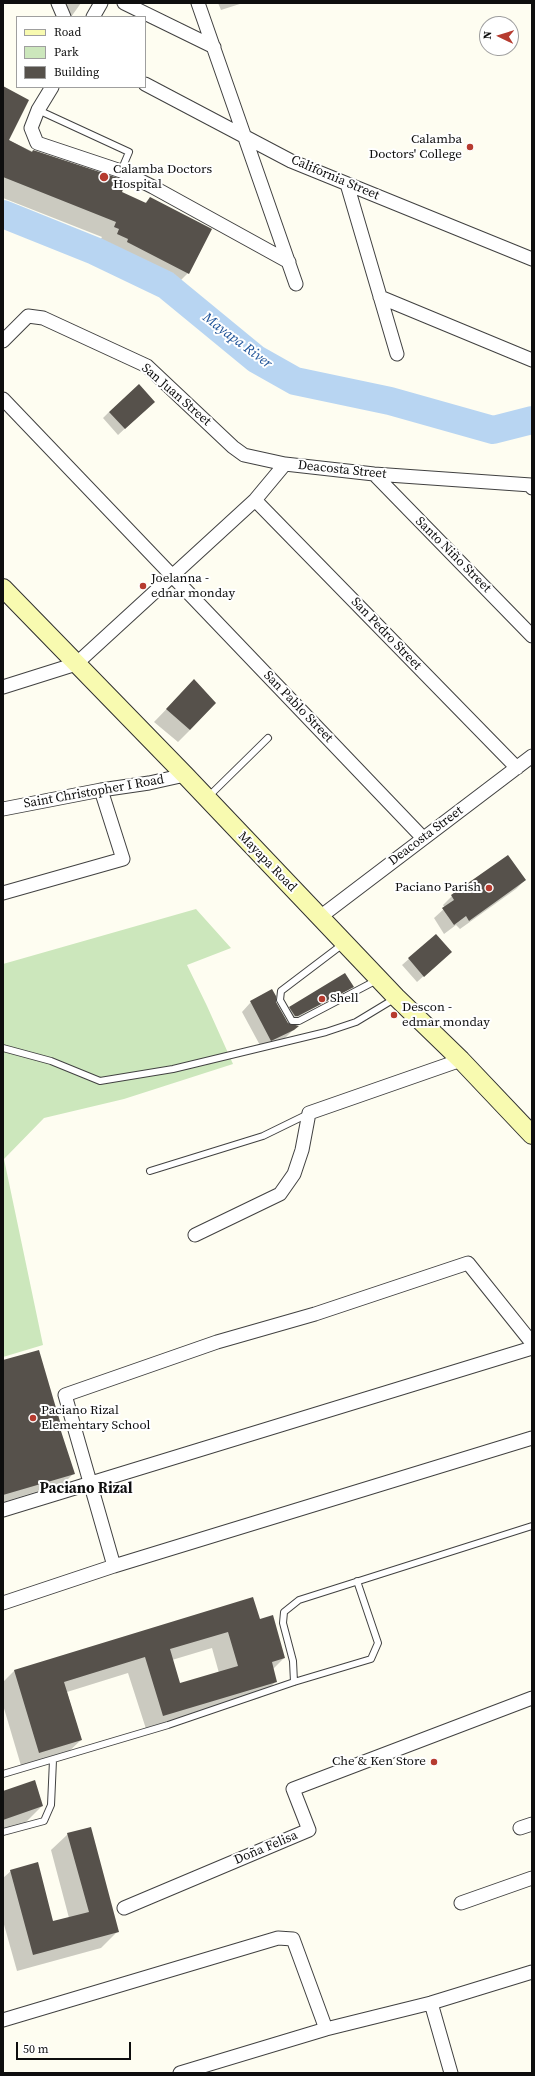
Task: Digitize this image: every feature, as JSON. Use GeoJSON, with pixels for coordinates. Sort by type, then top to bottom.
{"type":"FeatureCollection","features":[{"type":"Feature","properties":{"kind":"main road","name":"Mayapa Road"},"geometry":{"type":"LineString","coordinates":[[3,588],[185,775],[396,997],[461,1060],[532,1135]]}},
{"type":"Feature","properties":{"kind":"street"},"geometry":{"type":"LineString","coordinates":[[58,3],[64,16]]}},
{"type":"Feature","properties":{"kind":"street"},"geometry":{"type":"LineString","coordinates":[[94,16],[101,3]]}},
{"type":"Feature","properties":{"kind":"street"},"geometry":{"type":"LineString","coordinates":[[124,3],[214,47]]}},
{"type":"Feature","properties":{"kind":"street"},"geometry":{"type":"LineString","coordinates":[[198,3],[296,284]]}},
{"type":"Feature","properties":{"kind":"street","name":"California Street"},"geometry":{"type":"LineString","coordinates":[[146,85],[245,135],[291,161],[532,259]]}},
{"type":"Feature","properties":{"kind":"street"},"geometry":{"type":"LineString","coordinates":[[51,88],[38,110],[31,128],[37,143],[121,171],[289,262]]}},
{"type":"Feature","properties":{"kind":"street"},"geometry":{"type":"LineString","coordinates":[[347,184],[397,354]]}},
{"type":"Feature","properties":{"kind":"street"},"geometry":{"type":"LineString","coordinates":[[380,297],[532,360]]}},
{"type":"Feature","properties":{"kind":"street","name":"San Juan Street"},"geometry":{"type":"LineString","coordinates":[[3,341],[28,316],[43,318],[147,366],[233,447],[244,455],[285,464]]}},
{"type":"Feature","properties":{"kind":"street"},"geometry":{"type":"LineString","coordinates":[[3,398],[173,576]]}},
{"type":"Feature","properties":{"kind":"street","name":"Deacosta Street"},"geometry":{"type":"LineString","coordinates":[[76,664],[255,500],[285,464],[374,474],[530,486],[532,488]]}},
{"type":"Feature","properties":{"kind":"street","name":"Santo Niño Street"},"geometry":{"type":"LineString","coordinates":[[374,474],[532,636]]}},
{"type":"Feature","properties":{"kind":"street","name":"San Pedro Street"},"geometry":{"type":"LineString","coordinates":[[255,500],[517,768]]}},
{"type":"Feature","properties":{"kind":"street","name":"San Pablo Street"},"geometry":{"type":"LineString","coordinates":[[173,576],[423,838]]}},
{"type":"Feature","properties":{"kind":"street"},"geometry":{"type":"LineString","coordinates":[[3,687],[76,664]]}},
{"type":"Feature","properties":{"kind":"street","name":"Deacosta Street"},"geometry":{"type":"LineString","coordinates":[[320,917],[532,756]]}},
{"type":"Feature","properties":{"kind":"street","name":"Saint Christopher I Road"},"geometry":{"type":"LineString","coordinates":[[3,809],[101,790],[149,783],[185,775]]}},
{"type":"Feature","properties":{"kind":"street"},"geometry":{"type":"LineString","coordinates":[[3,893],[123,859],[101,790]]}},
{"type":"Feature","properties":{"kind":"street"},"geometry":{"type":"LineString","coordinates":[[194,1234],[280,1194],[294,1174],[302,1150],[310,1114],[461,1060]]}},
{"type":"Feature","properties":{"kind":"street"},"geometry":{"type":"LineString","coordinates":[[114,1566],[65,1395],[217,1342],[315,1314],[468,1263],[532,1343]]}},
{"type":"Feature","properties":{"kind":"street"},"geometry":{"type":"LineString","coordinates":[[3,1510],[532,1348]]}},
{"type":"Feature","properties":{"kind":"street"},"geometry":{"type":"LineString","coordinates":[[3,1603],[114,1566],[532,1438]]}},
{"type":"Feature","properties":{"kind":"street","name":"Doña Felisa"},"geometry":{"type":"LineString","coordinates":[[124,1908],[309,1830],[293,1789],[532,1698]]}},
{"type":"Feature","properties":{"kind":"street"},"geometry":{"type":"LineString","coordinates":[[520,1828],[532,1824]]}},
{"type":"Feature","properties":{"kind":"street"},"geometry":{"type":"LineString","coordinates":[[461,1903],[532,1878]]}},
{"type":"Feature","properties":{"kind":"street"},"geometry":{"type":"LineString","coordinates":[[3,2020],[278,1938],[293,1939],[326,2030]]}},
{"type":"Feature","properties":{"kind":"street"},"geometry":{"type":"LineString","coordinates":[[180,2073],[326,2030],[431,2003],[532,1972]]}},
{"type":"Feature","properties":{"kind":"street"},"geometry":{"type":"LineString","coordinates":[[431,2003],[451,2073]]}},
{"type":"Feature","properties":{"kind":"lane"},"geometry":{"type":"LineString","coordinates":[[38,110],[129,152],[121,171]]}},
{"type":"Feature","properties":{"kind":"lane"},"geometry":{"type":"LineString","coordinates":[[206,798],[268,738]]}},
{"type":"Feature","properties":{"kind":"lane"},"geometry":{"type":"LineString","coordinates":[[345,943],[281,991],[280,1000],[292,1021],[299,1021],[379,979]]}},
{"type":"Feature","properties":{"kind":"lane"},"geometry":{"type":"LineString","coordinates":[[3,1048],[51,1061],[100,1081],[180,1067],[326,1032],[356,1022],[396,997]]}},
{"type":"Feature","properties":{"kind":"lane"},"geometry":{"type":"LineString","coordinates":[[150,1171],[263,1136],[310,1114]]}},
{"type":"Feature","properties":{"kind":"lane"},"geometry":{"type":"LineString","coordinates":[[294,1682],[293,1661],[283,1623],[284,1612],[299,1600],[532,1526]]}},
{"type":"Feature","properties":{"kind":"lane"},"geometry":{"type":"LineString","coordinates":[[3,1774],[168,1725],[294,1682],[371,1659],[378,1643],[357,1581]]}},
{"type":"Feature","properties":{"kind":"lane"},"geometry":{"type":"LineString","coordinates":[[3,1832],[44,1821],[51,1805],[53,1760]]}},
{"type":"Feature","properties":{"kind":"green space"},"geometry":{"type":"Polygon","coordinates":[[[196,909],[231,948],[187,965],[233,1064],[124,1099],[44,1118],[4,1159],[43,1345],[3,1357],[3,964],[196,909]]]}},
{"type":"Feature","properties":{"kind":"building"},"geometry":{"type":"Polygon","coordinates":[[[3,86],[29,100],[9,140],[32,152],[33,150],[118,178],[126,182],[122,192],[146,203],[150,197],[212,229],[189,274],[127,242],[128,239],[117,234],[119,229],[114,227],[116,222],[3,177],[3,86]]]}},
{"type":"Feature","properties":{"kind":"building"},"geometry":{"type":"Polygon","coordinates":[[[139,384],[155,402],[125,429],[109,412],[139,384]]]}},
{"type":"Feature","properties":{"kind":"building"},"geometry":{"type":"Polygon","coordinates":[[[194,679],[216,703],[190,730],[166,709],[194,679]]]}},
{"type":"Feature","properties":{"kind":"building","name":"Paciano Parish"},"geometry":{"type":"Polygon","coordinates":[[[508,855],[526,880],[469,921],[466,916],[454,925],[442,908],[454,900],[451,895],[508,855]]]}},
{"type":"Feature","properties":{"kind":"building"},"geometry":{"type":"Polygon","coordinates":[[[436,934],[452,952],[424,977],[408,958],[436,934]]]}},
{"type":"Feature","properties":{"kind":"building","name":"Shell"},"geometry":{"type":"Polygon","coordinates":[[[345,973],[354,987],[298,1016],[295,1016],[289,1007],[345,973]]]}},
{"type":"Feature","properties":{"kind":"building"},"geometry":{"type":"Polygon","coordinates":[[[272,989],[276,996],[276,1002],[288,1023],[299,1026],[271,1041],[250,1001],[272,989]]]}},
{"type":"Feature","properties":{"kind":"building","name":"Paciano Rizal Elementary School"},"geometry":{"type":"Polygon","coordinates":[[[39,1350],[61,1425],[59,1425],[75,1474],[3,1495],[3,1360],[39,1350]]]}},
{"type":"Feature","properties":{"kind":"building"},"geometry":{"type":"Polygon","coordinates":[[[253,1597],[260,1619],[273,1615],[285,1658],[272,1662],[277,1682],[163,1716],[145,1657],[64,1682],[82,1740],[39,1753],[14,1670],[253,1597]],[[228,1632],[170,1649],[180,1683],[238,1666],[228,1632]]]}},
{"type":"Feature","properties":{"kind":"building"},"geometry":{"type":"Polygon","coordinates":[[[35,1780],[43,1806],[3,1820],[3,1791],[35,1780]]]}},
{"type":"Feature","properties":{"kind":"building"},"geometry":{"type":"Polygon","coordinates":[[[91,1827],[119,1932],[33,1955],[10,1870],[38,1862],[53,1921],[89,1912],[67,1833],[91,1827]]]}},
{"type":"Feature","properties":{"kind":"waterway","name":"Mayapa River"},"geometry":{"type":"LineString","coordinates":[[3,214],[95,251],[166,285],[256,359],[295,381],[390,401],[493,430],[532,420]]}},
{"type":"Feature","properties":{"kind":"place","name":"Calamba Doctors' College"},"geometry":{"type":"Point","coordinates":[470,147]}},
{"type":"Feature","properties":{"kind":"place","name":"Calamba Doctors Hospital"},"geometry":{"type":"Point","coordinates":[104,177]}},
{"type":"Feature","properties":{"kind":"place","name":"Joelanna - ednar monday"},"geometry":{"type":"Point","coordinates":[143,586]}},
{"type":"Feature","properties":{"kind":"place","name":"Paciano Parish"},"geometry":{"type":"Point","coordinates":[489,888]}},
{"type":"Feature","properties":{"kind":"place","name":"Shell"},"geometry":{"type":"Point","coordinates":[322,999]}},
{"type":"Feature","properties":{"kind":"place","name":"Descon - edmar monday"},"geometry":{"type":"Point","coordinates":[394,1015]}},
{"type":"Feature","properties":{"kind":"place","name":"Paciano Rizal Elementary School"},"geometry":{"type":"Point","coordinates":[33,1418]}},
{"type":"Feature","properties":{"kind":"place","name":"Che & Ken Store"},"geometry":{"type":"Point","coordinates":[434,1762]}},
{"type":"Feature","properties":{"kind":"district","name":"Paciano Rizal"},"geometry":{"type":"Point","coordinates":[86,1489]}}]}
